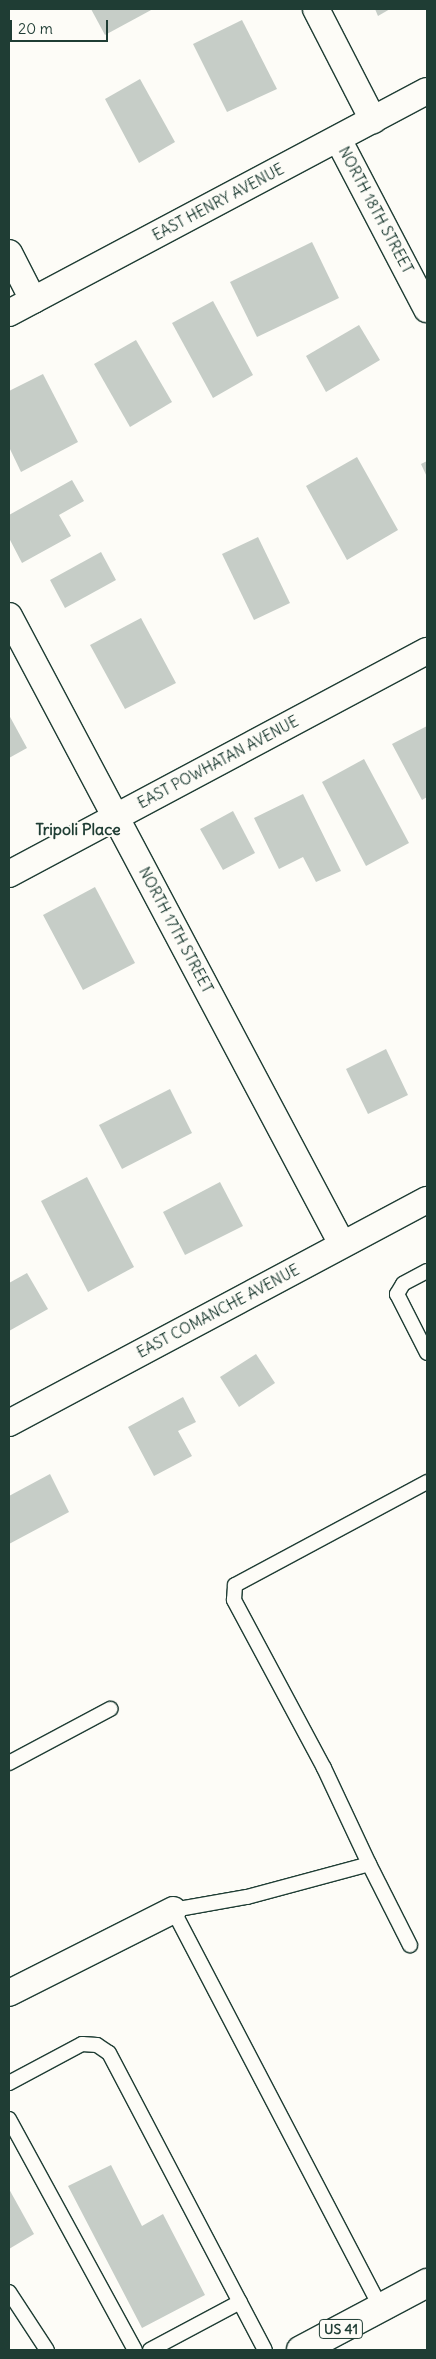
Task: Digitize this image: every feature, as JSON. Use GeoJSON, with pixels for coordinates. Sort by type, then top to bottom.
{"type":"FeatureCollection","features":[{"type":"Feature","properties":{"kind":"main road","name":"US 41"},"geometry":{"type":"LineString","coordinates":[[301,2350],[427,2283]]}},
{"type":"Feature","properties":{"kind":"street"},"geometry":{"type":"LineString","coordinates":[[316,9],[373,120]]}},
{"type":"Feature","properties":{"kind":"street","name":"EAST HENRY AVENUE"},"geometry":{"type":"LineString","coordinates":[[9,313],[427,91]]}},
{"type":"Feature","properties":{"kind":"street","name":"NORTH 18TH STREET"},"geometry":{"type":"LineString","coordinates":[[338,139],[427,309]]}},
{"type":"Feature","properties":{"kind":"street"},"geometry":{"type":"LineString","coordinates":[[9,253],[33,300]]}},
{"type":"Feature","properties":{"kind":"street","name":"NORTH 17TH STREET"},"geometry":{"type":"LineString","coordinates":[[9,616],[342,1244]]}},
{"type":"Feature","properties":{"kind":"street","name":"EAST POWHATAN AVENUE"},"geometry":{"type":"LineString","coordinates":[[9,874],[427,651]]}},
{"type":"Feature","properties":{"kind":"street","name":"EAST COMANCHE AVENUE"},"geometry":{"type":"LineString","coordinates":[[9,1423],[427,1200]]}},
{"type":"Feature","properties":{"kind":"street"},"geometry":{"type":"LineString","coordinates":[[9,1993],[173,1910]]}},
{"type":"Feature","properties":{"kind":"lane"},"geometry":{"type":"LineString","coordinates":[[427,1271],[403,1284],[397,1294],[427,1353]]}},
{"type":"Feature","properties":{"kind":"lane"},"geometry":{"type":"LineString","coordinates":[[410,1945],[368,1864],[324,1768],[234,1600],[235,1585],[427,1482]]}},
{"type":"Feature","properties":{"kind":"lane"},"geometry":{"type":"LineString","coordinates":[[9,1764],[110,1709]]}},
{"type":"Feature","properties":{"kind":"lane"},"geometry":{"type":"LineString","coordinates":[[368,1864],[247,1897],[173,1910],[381,2308]]}},
{"type":"Feature","properties":{"kind":"lane"},"geometry":{"type":"LineString","coordinates":[[9,2084],[82,2044],[97,2044],[109,2053],[265,2350]]}},
{"type":"Feature","properties":{"kind":"lane"},"geometry":{"type":"LineString","coordinates":[[9,2119],[134,2350]]}},
{"type":"Feature","properties":{"kind":"lane"},"geometry":{"type":"LineString","coordinates":[[9,2292],[47,2350]]}},
{"type":"Feature","properties":{"kind":"lane"},"geometry":{"type":"LineString","coordinates":[[150,2350],[240,2302]]}},
{"type":"Feature","properties":{"kind":"building"},"geometry":{"type":"Polygon","coordinates":[[[91,9],[153,9],[105,35],[91,9]]]}},
{"type":"Feature","properties":{"kind":"building"},"geometry":{"type":"Polygon","coordinates":[[[375,9],[390,9],[378,16],[375,9]]]}},
{"type":"Feature","properties":{"kind":"building"},"geometry":{"type":"Polygon","coordinates":[[[242,20],[277,89],[227,112],[193,44],[242,20]]]}},
{"type":"Feature","properties":{"kind":"building"},"geometry":{"type":"Polygon","coordinates":[[[140,79],[175,142],[139,163],[105,99],[140,79]]]}},
{"type":"Feature","properties":{"kind":"building"},"geometry":{"type":"Polygon","coordinates":[[[312,242],[339,298],[257,337],[230,282],[312,242]]]}},
{"type":"Feature","properties":{"kind":"building"},"geometry":{"type":"Polygon","coordinates":[[[213,301],[253,375],[213,398],[172,323],[213,301]]]}},
{"type":"Feature","properties":{"kind":"building"},"geometry":{"type":"Polygon","coordinates":[[[359,325],[380,360],[326,392],[306,356],[359,325]]]}},
{"type":"Feature","properties":{"kind":"building"},"geometry":{"type":"Polygon","coordinates":[[[136,340],[172,402],[130,427],[94,364],[136,340]]]}},
{"type":"Feature","properties":{"kind":"building"},"geometry":{"type":"Polygon","coordinates":[[[43,374],[78,442],[21,472],[9,447],[9,391],[43,374]]]}},
{"type":"Feature","properties":{"kind":"building"},"geometry":{"type":"Polygon","coordinates":[[[357,457],[398,530],[347,560],[306,486],[357,457]]]}},
{"type":"Feature","properties":{"kind":"building"},"geometry":{"type":"Polygon","coordinates":[[[427,461],[427,477],[421,464],[427,461]]]}},
{"type":"Feature","properties":{"kind":"building"},"geometry":{"type":"Polygon","coordinates":[[[72,480],[84,501],[59,515],[71,536],[22,563],[9,538],[9,515],[72,480]]]}},
{"type":"Feature","properties":{"kind":"building"},"geometry":{"type":"Polygon","coordinates":[[[258,537],[290,603],[254,620],[222,554],[258,537]]]}},
{"type":"Feature","properties":{"kind":"building"},"geometry":{"type":"Polygon","coordinates":[[[101,552],[116,580],[65,608],[50,580],[101,552]]]}},
{"type":"Feature","properties":{"kind":"building"},"geometry":{"type":"Polygon","coordinates":[[[141,618],[176,683],[125,709],[90,645],[141,618]]]}},
{"type":"Feature","properties":{"kind":"building"},"geometry":{"type":"Polygon","coordinates":[[[9,715],[27,748],[9,758],[9,715]]]}},
{"type":"Feature","properties":{"kind":"building"},"geometry":{"type":"Polygon","coordinates":[[[427,726],[427,797],[422,800],[392,744],[427,726]]]}},
{"type":"Feature","properties":{"kind":"building"},"geometry":{"type":"Polygon","coordinates":[[[364,759],[409,843],[366,866],[322,782],[364,759]]]}},
{"type":"Feature","properties":{"kind":"building"},"geometry":{"type":"Polygon","coordinates":[[[303,794],[341,871],[316,882],[303,857],[279,869],[254,818],[303,794]]]}},
{"type":"Feature","properties":{"kind":"building"},"geometry":{"type":"Polygon","coordinates":[[[233,811],[255,853],[223,870],[200,829],[233,811]]]}},
{"type":"Feature","properties":{"kind":"building"},"geometry":{"type":"Polygon","coordinates":[[[95,887],[135,963],[83,990],[43,915],[95,887]]]}},
{"type":"Feature","properties":{"kind":"building"},"geometry":{"type":"Polygon","coordinates":[[[386,1049],[408,1095],[368,1114],[346,1069],[386,1049]]]}},
{"type":"Feature","properties":{"kind":"building"},"geometry":{"type":"Polygon","coordinates":[[[170,1089],[192,1133],[122,1169],[99,1125],[170,1089]]]}},
{"type":"Feature","properties":{"kind":"building"},"geometry":{"type":"Polygon","coordinates":[[[87,1177],[134,1267],[88,1292],[41,1201],[87,1177]]]}},
{"type":"Feature","properties":{"kind":"building"},"geometry":{"type":"Polygon","coordinates":[[[220,1182],[243,1226],[185,1255],[163,1212],[220,1182]]]}},
{"type":"Feature","properties":{"kind":"building"},"geometry":{"type":"Polygon","coordinates":[[[27,1273],[48,1309],[9,1331],[9,1283],[27,1273]]]}},
{"type":"Feature","properties":{"kind":"building"},"geometry":{"type":"Polygon","coordinates":[[[256,1354],[275,1383],[239,1407],[220,1377],[256,1354]]]}},
{"type":"Feature","properties":{"kind":"building"},"geometry":{"type":"Polygon","coordinates":[[[183,1397],[196,1422],[178,1431],[192,1456],[154,1476],[128,1427],[183,1397]]]}},
{"type":"Feature","properties":{"kind":"building"},"geometry":{"type":"Polygon","coordinates":[[[50,1474],[69,1512],[9,1544],[9,1496],[50,1474]]]}},
{"type":"Feature","properties":{"kind":"building"},"geometry":{"type":"Polygon","coordinates":[[[111,2165],[142,2226],[163,2214],[205,2295],[142,2328],[68,2186],[111,2165]]]}},
{"type":"Feature","properties":{"kind":"building"},"geometry":{"type":"Polygon","coordinates":[[[9,2189],[34,2234],[9,2249],[9,2189]]]}},
{"type":"Feature","properties":{"kind":"district","name":"Tripoli Place"},"geometry":{"type":"Point","coordinates":[78,829]}}]}
